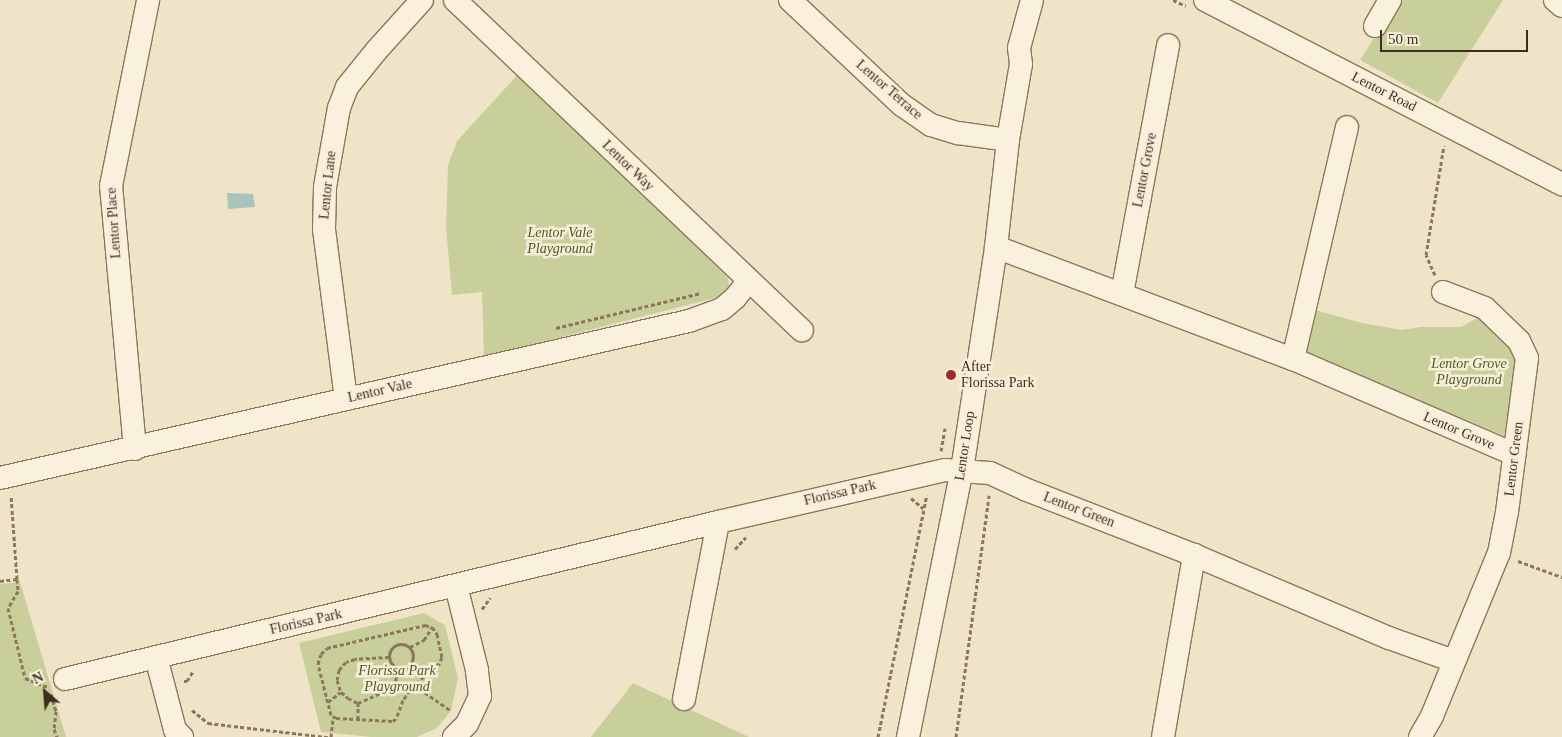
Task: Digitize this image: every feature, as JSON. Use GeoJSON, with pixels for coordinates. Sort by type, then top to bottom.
{"type":"FeatureCollection","features":[{"type":"Feature","properties":{"kind":"street","name":"Lentor Place"},"geometry":{"type":"LineString","coordinates":[[135,449],[111,186],[148,0]]}},
{"type":"Feature","properties":{"kind":"street","name":"Lentor Lane"},"geometry":{"type":"LineString","coordinates":[[346,399],[324,229],[325,187],[339,108],[347,87],[422,0]]}},
{"type":"Feature","properties":{"kind":"street","name":"Lentor Way"},"geometry":{"type":"LineString","coordinates":[[455,0],[748,281],[802,330]]}},
{"type":"Feature","properties":{"kind":"street","name":"Lentor Terrace"},"geometry":{"type":"LineString","coordinates":[[790,0],[902,105],[931,125],[958,133],[1008,140]]}},
{"type":"Feature","properties":{"kind":"street","name":"Lentor Loop"},"geometry":{"type":"LineString","coordinates":[[908,737],[962,470],[996,247],[1008,140],[1021,64],[1019,48],[1032,0]]}},
{"type":"Feature","properties":{"kind":"street","name":"Lentor Loop"},"geometry":{"type":"LineString","coordinates":[[1021,64],[1032,51],[1045,0]]}},
{"type":"Feature","properties":{"kind":"street","name":"Lentor Road"},"geometry":{"type":"LineString","coordinates":[[1205,0],[1562,184]]}},
{"type":"Feature","properties":{"kind":"street"},"geometry":{"type":"LineString","coordinates":[[1375,26],[1390,0]]}},
{"type":"Feature","properties":{"kind":"street"},"geometry":{"type":"LineString","coordinates":[[1555,0],[1562,6]]}},
{"type":"Feature","properties":{"kind":"street","name":"Lentor Grove"},"geometry":{"type":"LineString","coordinates":[[1122,294],[1168,45]]}},
{"type":"Feature","properties":{"kind":"street"},"geometry":{"type":"LineString","coordinates":[[1293,360],[1347,127]]}},
{"type":"Feature","properties":{"kind":"street","name":"Lentor Grove"},"geometry":{"type":"LineString","coordinates":[[996,247],[1293,360],[1514,454]]}},
{"type":"Feature","properties":{"kind":"street","name":"Lentor Vale"},"geometry":{"type":"LineString","coordinates":[[6,485],[135,449],[689,321],[722,308],[735,298],[748,281]]}},
{"type":"Feature","properties":{"kind":"street","name":"Lentor Green"},"geometry":{"type":"LineString","coordinates":[[1420,737],[1432,716],[1499,553],[1527,358],[1524,348],[1485,308],[1443,292]]}},
{"type":"Feature","properties":{"kind":"street","name":"Lentor Green"},"geometry":{"type":"LineString","coordinates":[[962,470],[990,473],[1028,490],[1194,555],[1389,638],[1454,661]]}},
{"type":"Feature","properties":{"kind":"street","name":"Florissa Park"},"geometry":{"type":"LineString","coordinates":[[65,679],[718,522],[937,471],[962,470]]}},
{"type":"Feature","properties":{"kind":"street"},"geometry":{"type":"LineString","coordinates":[[684,699],[718,522]]}},
{"type":"Feature","properties":{"kind":"street"},"geometry":{"type":"LineString","coordinates":[[1163,737],[1194,555]]}},
{"type":"Feature","properties":{"kind":"street"},"geometry":{"type":"LineString","coordinates":[[454,737],[467,724],[480,696],[477,670],[456,586]]}},
{"type":"Feature","properties":{"kind":"street"},"geometry":{"type":"LineString","coordinates":[[156,657],[175,730],[182,737]]}},
{"type":"Feature","properties":{"kind":"path"},"geometry":{"type":"LineString","coordinates":[[1443,292],[1426,256],[1445,139]]}},
{"type":"Feature","properties":{"kind":"path"},"geometry":{"type":"LineString","coordinates":[[550,329],[704,292]]}},
{"type":"Feature","properties":{"kind":"path"},"geometry":{"type":"LineString","coordinates":[[878,737],[923,508],[928,489],[937,471]]}},
{"type":"Feature","properties":{"kind":"path"},"geometry":{"type":"LineString","coordinates":[[956,737],[990,473]]}},
{"type":"Feature","properties":{"kind":"path"},"geometry":{"type":"LineString","coordinates":[[6,485],[18,591],[8,608],[25,678],[50,688],[56,711],[54,729],[57,737]]}},
{"type":"Feature","properties":{"kind":"path"},"geometry":{"type":"LineString","coordinates":[[1499,553],[1562,577]]}},
{"type":"Feature","properties":{"kind":"path"},"geometry":{"type":"LineString","coordinates":[[0,581],[17,579]]}},
{"type":"Feature","properties":{"kind":"path"},"geometry":{"type":"LineString","coordinates":[[187,706],[208,723],[330,737],[333,717],[318,664],[321,654],[327,648],[426,625],[432,627],[437,634],[442,657],[439,664],[414,684],[403,700],[396,718],[392,722],[333,717]]}},
{"type":"Feature","properties":{"kind":"path"},"geometry":{"type":"LineString","coordinates":[[410,647],[424,640],[432,627]]}},
{"type":"Feature","properties":{"kind":"path"},"geometry":{"type":"LineString","coordinates":[[389,657],[394,646],[402,643],[410,647],[414,654],[412,662],[405,668],[396,667]]}},
{"type":"Feature","properties":{"kind":"path"},"geometry":{"type":"LineString","coordinates":[[358,703],[391,688],[396,681],[396,667],[389,657]]}},
{"type":"Feature","properties":{"kind":"path"},"geometry":{"type":"LineString","coordinates":[[358,703],[341,692],[337,680],[339,670],[346,662],[355,659],[389,657]]}},
{"type":"Feature","properties":{"kind":"path"},"geometry":{"type":"LineString","coordinates":[[184,688],[187,681]]}},
{"type":"Feature","properties":{"kind":"path"},"geometry":{"type":"LineString","coordinates":[[414,684],[457,715]]}},
{"type":"Feature","properties":{"kind":"path"},"geometry":{"type":"LineString","coordinates":[[328,702],[341,692]]}},
{"type":"Feature","properties":{"kind":"path"},"geometry":{"type":"LineString","coordinates":[[358,703],[358,720]]}},
{"type":"Feature","properties":{"kind":"green space"},"geometry":{"type":"Polygon","coordinates":[[[1398,0],[1503,0],[1438,103],[1360,60],[1398,0]]]}},
{"type":"Feature","properties":{"kind":"green space","name":"Lentor Vale Playground"},"geometry":{"type":"Polygon","coordinates":[[[521,71],[728,278],[729,289],[719,297],[484,357],[482,292],[452,295],[446,227],[448,165],[457,141],[521,71]]]}},
{"type":"Feature","properties":{"kind":"green space","name":"Lentor Grove Playground"},"geometry":{"type":"Polygon","coordinates":[[[1315,310],[1362,323],[1402,330],[1421,327],[1461,327],[1481,316],[1501,329],[1517,362],[1505,436],[1302,352],[1315,310]]]}},
{"type":"Feature","properties":{"kind":"green space"},"geometry":{"type":"Polygon","coordinates":[[[20,582],[66,737],[0,737],[0,584],[20,582]]]}},
{"type":"Feature","properties":{"kind":"green space","name":"Florissa Park Playground"},"geometry":{"type":"Polygon","coordinates":[[[424,613],[445,625],[458,678],[451,711],[437,728],[417,737],[371,737],[321,732],[299,643],[424,613]]]}},
{"type":"Feature","properties":{"kind":"green space"},"geometry":{"type":"Polygon","coordinates":[[[633,683],[749,737],[591,737],[633,683]]]}},
{"type":"Feature","properties":{"kind":"water"},"geometry":{"type":"Polygon","coordinates":[[[227,193],[253,194],[255,207],[228,209],[227,193]]]}},
{"type":"Feature","properties":{"kind":"place","name":"After Florissa Park"},"geometry":{"type":"Point","coordinates":[951,375]}}]}
